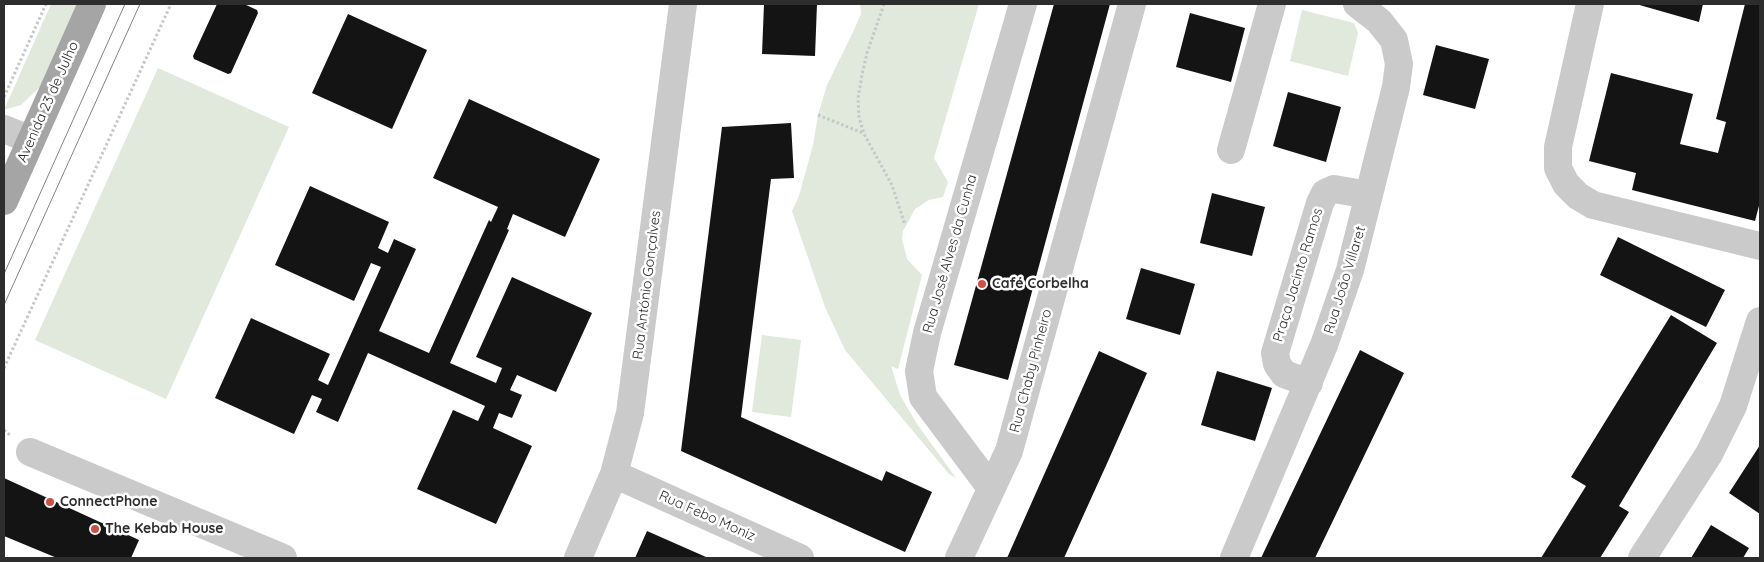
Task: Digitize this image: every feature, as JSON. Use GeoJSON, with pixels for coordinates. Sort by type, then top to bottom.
{"type":"FeatureCollection","features":[{"type":"Feature","properties":{"kind":"main road","name":"Avenida 23 de Julho"},"geometry":{"type":"LineString","coordinates":[[4,201],[92,4]]}},
{"type":"Feature","properties":{"kind":"street","name":"Rua António Gonçalves"},"geometry":{"type":"LineString","coordinates":[[578,558],[614,474],[630,413],[683,4]]}},
{"type":"Feature","properties":{"kind":"street","name":"Rua José Alves da Cunha"},"geometry":{"type":"LineString","coordinates":[[991,488],[923,396],[919,371],[927,333],[1024,4]]}},
{"type":"Feature","properties":{"kind":"street","name":"Rua Chaby Pinheiro"},"geometry":{"type":"LineString","coordinates":[[959,558],[1009,451],[1132,4]]}},
{"type":"Feature","properties":{"kind":"street"},"geometry":{"type":"LineString","coordinates":[[1231,150],[1272,4]]}},
{"type":"Feature","properties":{"kind":"street","name":"Rua João Villaret"},"geometry":{"type":"LineString","coordinates":[[1234,558],[1309,383],[1350,270],[1396,87],[1399,64],[1394,40],[1379,21],[1357,4]]}},
{"type":"Feature","properties":{"kind":"street"},"geometry":{"type":"LineString","coordinates":[[1590,4],[1558,147],[1558,168],[1566,184],[1578,196],[1593,205],[1760,246]]}},
{"type":"Feature","properties":{"kind":"street"},"geometry":{"type":"LineString","coordinates":[[4,129],[31,140]]}},
{"type":"Feature","properties":{"kind":"street","name":"Praça Jacinto Ramos"},"geometry":{"type":"LineString","coordinates":[[1309,383],[1284,374],[1277,364],[1275,353],[1320,203],[1325,193],[1334,189],[1369,195]]}},
{"type":"Feature","properties":{"kind":"street"},"geometry":{"type":"LineString","coordinates":[[1642,558],[1709,454],[1733,406],[1755,358],[1760,321]]}},
{"type":"Feature","properties":{"kind":"street"},"geometry":{"type":"LineString","coordinates":[[30,452],[283,558]]}},
{"type":"Feature","properties":{"kind":"street","name":"Rua Febo Moniz"},"geometry":{"type":"LineString","coordinates":[[614,474],[800,558]]}},
{"type":"Feature","properties":{"kind":"path"},"geometry":{"type":"LineString","coordinates":[[4,97],[46,4]]}},
{"type":"Feature","properties":{"kind":"path"},"geometry":{"type":"LineString","coordinates":[[4,368],[171,4]]}},
{"type":"Feature","properties":{"kind":"path"},"geometry":{"type":"LineString","coordinates":[[884,4],[867,53],[858,98],[859,117],[864,134],[885,170],[905,225]]}},
{"type":"Feature","properties":{"kind":"path"},"geometry":{"type":"LineString","coordinates":[[818,115],[864,134]]}},
{"type":"Feature","properties":{"kind":"shaded area"},"geometry":{"type":"Polygon","coordinates":[[[51,4],[79,4],[43,84],[21,105],[4,110],[51,4]]]}},
{"type":"Feature","properties":{"kind":"shaded area"},"geometry":{"type":"Polygon","coordinates":[[[860,4],[979,4],[934,158],[948,182],[943,197],[929,200],[915,209],[903,231],[902,239],[907,259],[922,275],[898,369],[891,366],[900,395],[917,424],[956,478],[949,474],[845,350],[825,307],[792,211],[799,196],[827,85],[861,14],[860,4]]]}},
{"type":"Feature","properties":{"kind":"shaded area"},"geometry":{"type":"Polygon","coordinates":[[[1302,10],[1354,23],[1358,33],[1348,76],[1290,61],[1302,10]]]}},
{"type":"Feature","properties":{"kind":"shaded area"},"geometry":{"type":"Polygon","coordinates":[[[158,68],[289,127],[166,399],[35,340],[158,68]]]}},
{"type":"Feature","properties":{"kind":"shaded area"},"geometry":{"type":"Polygon","coordinates":[[[762,335],[801,340],[791,417],[752,412],[762,335]]]}},
{"type":"Feature","properties":{"kind":"building"},"geometry":{"type":"Polygon","coordinates":[[[217,4],[244,4],[257,10],[258,13],[231,73],[228,74],[194,59],[193,56],[217,4]]]}},
{"type":"Feature","properties":{"kind":"building"},"geometry":{"type":"Polygon","coordinates":[[[764,4],[817,4],[815,56],[762,54],[764,4]]]}},
{"type":"Feature","properties":{"kind":"building"},"geometry":{"type":"Polygon","coordinates":[[[1054,4],[1110,4],[1008,380],[954,365],[1054,4]]]}},
{"type":"Feature","properties":{"kind":"building"},"geometry":{"type":"Polygon","coordinates":[[[1636,4],[1703,4],[1699,22],[1636,4]]]}},
{"type":"Feature","properties":{"kind":"building"},"geometry":{"type":"Polygon","coordinates":[[[1745,4],[1760,4],[1760,202],[1755,221],[1632,190],[1636,173],[1589,161],[1611,73],[1693,94],[1680,144],[1718,153],[1726,122],[1716,119],[1745,4]]]}},
{"type":"Feature","properties":{"kind":"building"},"geometry":{"type":"Polygon","coordinates":[[[1190,13],[1245,28],[1231,82],[1176,67],[1190,13]]]}},
{"type":"Feature","properties":{"kind":"building"},"geometry":{"type":"Polygon","coordinates":[[[348,14],[427,50],[392,129],[312,93],[348,14]]]}},
{"type":"Feature","properties":{"kind":"building"},"geometry":{"type":"Polygon","coordinates":[[[1436,45],[1489,59],[1475,109],[1423,95],[1436,45]]]}},
{"type":"Feature","properties":{"kind":"building"},"geometry":{"type":"Polygon","coordinates":[[[1288,92],[1341,107],[1326,162],[1273,146],[1288,92]]]}},
{"type":"Feature","properties":{"kind":"building"},"geometry":{"type":"Polygon","coordinates":[[[469,99],[600,159],[565,237],[513,214],[507,229],[509,230],[450,363],[496,383],[502,368],[476,357],[512,277],[592,313],[556,392],[517,375],[510,390],[522,395],[512,418],[499,413],[493,428],[532,446],[496,524],[417,489],[453,410],[478,421],[485,406],[368,353],[338,422],[316,412],[322,399],[312,395],[294,434],[215,398],[251,318],[330,354],[318,380],[328,385],[381,267],[371,263],[354,301],[275,265],[310,186],[389,222],[378,248],[388,253],[394,239],[416,249],[379,331],[429,353],[489,220],[491,222],[498,207],[433,178],[469,99]]]}},
{"type":"Feature","properties":{"kind":"building"},"geometry":{"type":"Polygon","coordinates":[[[791,123],[794,178],[771,179],[741,417],[882,481],[886,471],[932,492],[905,552],[681,451],[722,127],[791,123]]]}},
{"type":"Feature","properties":{"kind":"building"},"geometry":{"type":"Polygon","coordinates":[[[1212,193],[1265,207],[1252,256],[1200,243],[1212,193]]]}},
{"type":"Feature","properties":{"kind":"building"},"geometry":{"type":"Polygon","coordinates":[[[1618,237],[1725,290],[1706,327],[1600,275],[1618,237]]]}},
{"type":"Feature","properties":{"kind":"building"},"geometry":{"type":"Polygon","coordinates":[[[1141,268],[1195,284],[1180,335],[1126,319],[1141,268]]]}},
{"type":"Feature","properties":{"kind":"building"},"geometry":{"type":"Polygon","coordinates":[[[1671,315],[1717,343],[1619,506],[1629,512],[1600,558],[1541,558],[1586,486],[1571,477],[1671,315]]]}},
{"type":"Feature","properties":{"kind":"building"},"geometry":{"type":"Polygon","coordinates":[[[1360,350],[1404,373],[1315,558],[1261,558],[1360,350]]]}},
{"type":"Feature","properties":{"kind":"building"},"geometry":{"type":"Polygon","coordinates":[[[1099,351],[1147,373],[1109,459],[1064,558],[1007,558],[1099,351]]]}},
{"type":"Feature","properties":{"kind":"building"},"geometry":{"type":"Polygon","coordinates":[[[1217,371],[1272,388],[1255,441],[1201,425],[1217,371]]]}},
{"type":"Feature","properties":{"kind":"building"},"geometry":{"type":"Polygon","coordinates":[[[1760,445],[1760,514],[1729,493],[1760,445]]]}},
{"type":"Feature","properties":{"kind":"building"},"geometry":{"type":"Polygon","coordinates":[[[4,478],[139,540],[131,558],[57,558],[4,536],[4,478]]]}},
{"type":"Feature","properties":{"kind":"building"},"geometry":{"type":"Polygon","coordinates":[[[1711,525],[1749,548],[1743,558],[1691,558],[1711,525]]]}},
{"type":"Feature","properties":{"kind":"building"},"geometry":{"type":"Polygon","coordinates":[[[647,531],[706,557],[635,558],[647,531]]]}},
{"type":"Feature","properties":{"kind":"tram line"},"geometry":{"type":"LineString","coordinates":[[4,274],[125,4]]}},
{"type":"Feature","properties":{"kind":"tram line"},"geometry":{"type":"LineString","coordinates":[[4,305],[140,4]]}},
{"type":"Feature","properties":{"kind":"place","name":"Café Corbelha"},"geometry":{"type":"Point","coordinates":[982,284]}},
{"type":"Feature","properties":{"kind":"place","name":"ConnectPhone"},"geometry":{"type":"Point","coordinates":[50,502]}},
{"type":"Feature","properties":{"kind":"place","name":"The Kebab House"},"geometry":{"type":"Point","coordinates":[95,529]}}]}
